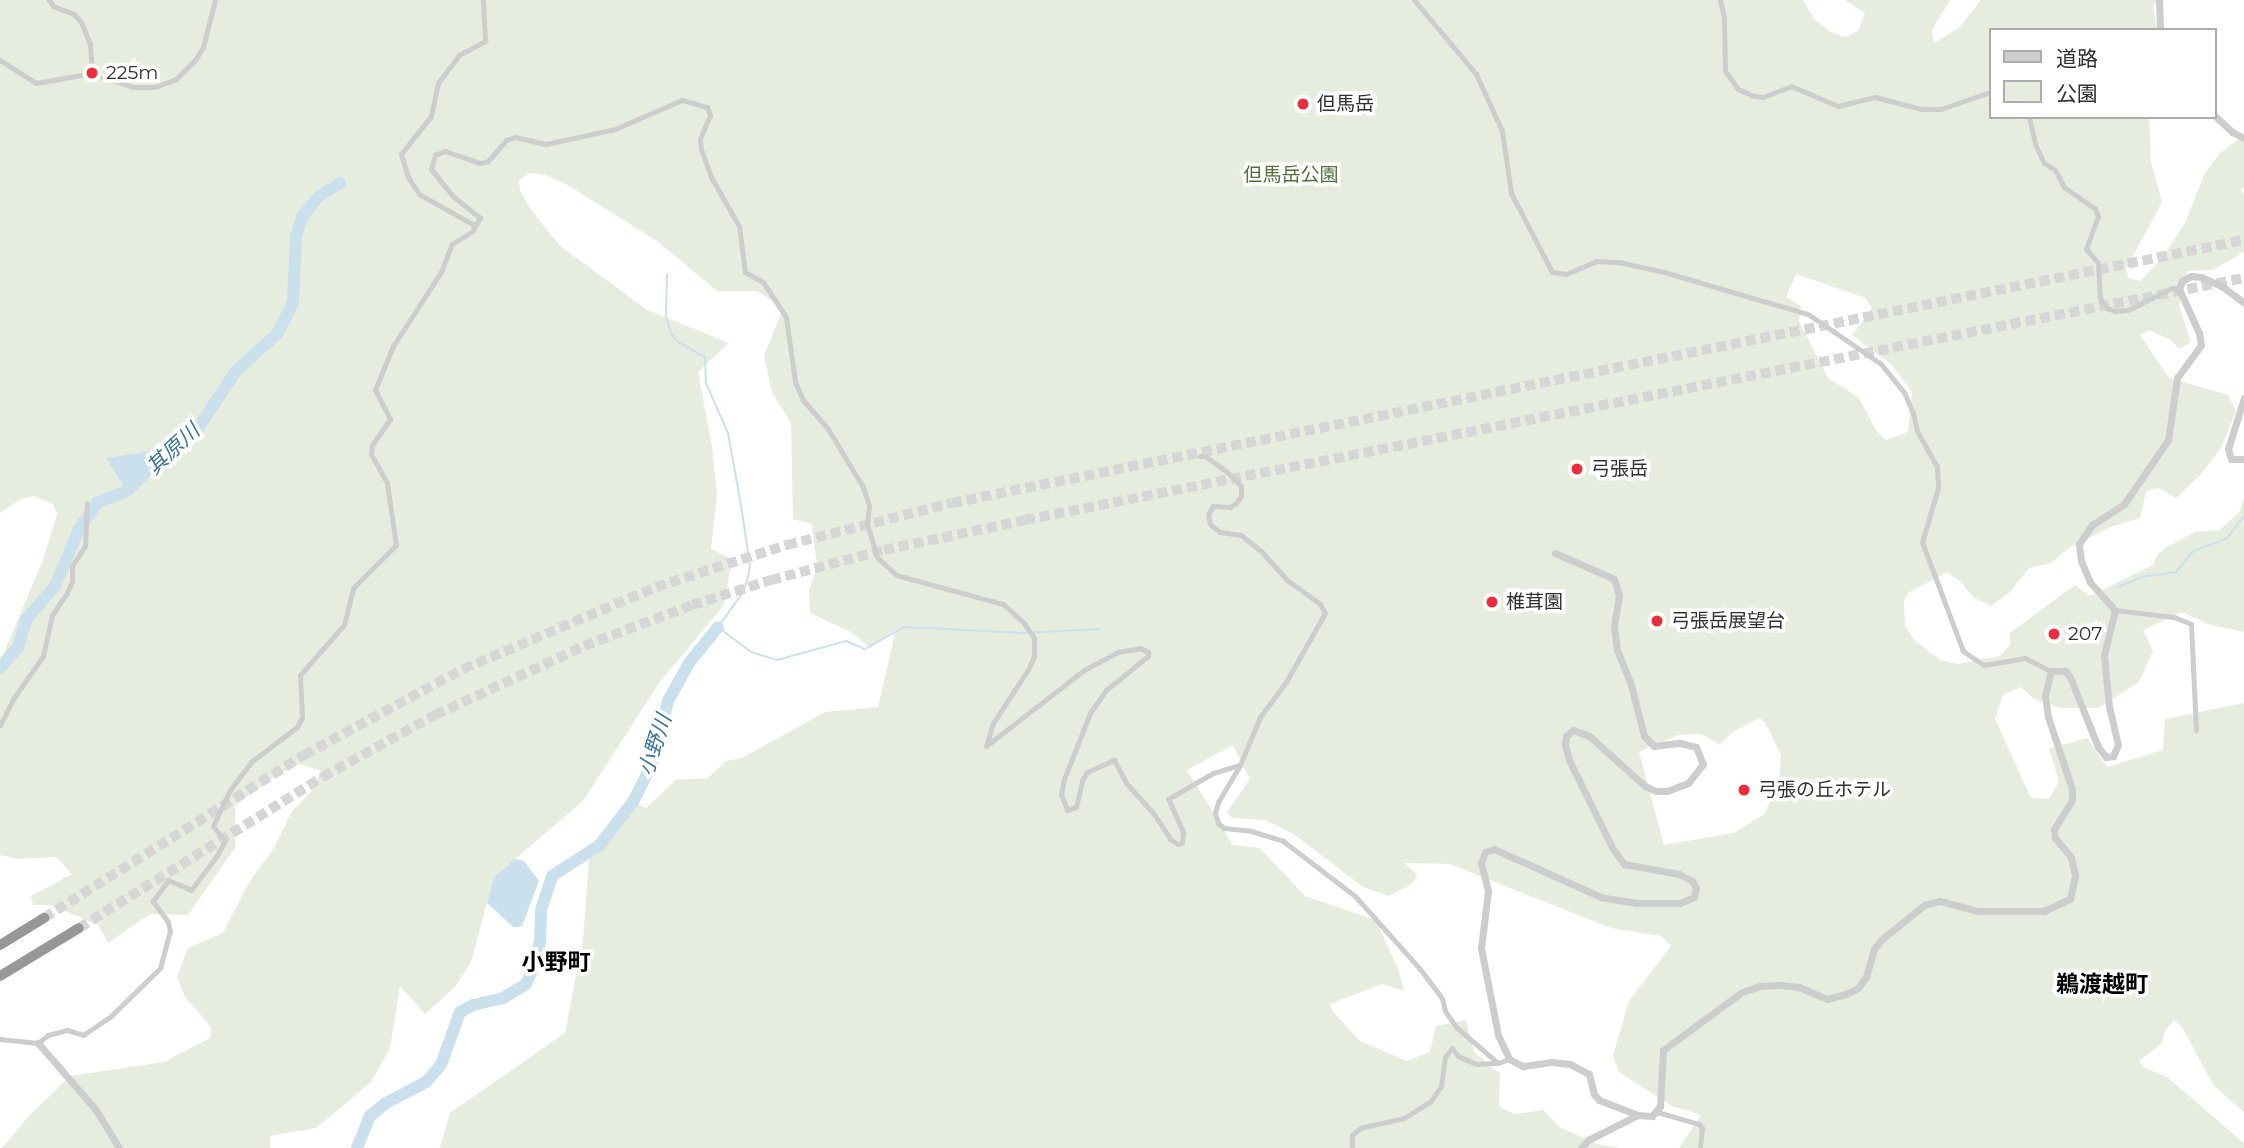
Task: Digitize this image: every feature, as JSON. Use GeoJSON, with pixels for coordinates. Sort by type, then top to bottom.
{"type":"FeatureCollection","features":[{"type":"Feature","properties":{"kind":"highway"},"geometry":{"type":"LineString","coordinates":[[0,945],[44,918]]}},
{"type":"Feature","properties":{"kind":"highway"},"geometry":{"type":"LineString","coordinates":[[0,976],[79,928]]}},
{"type":"Feature","properties":{"kind":"street"},"geometry":{"type":"LineString","coordinates":[[49,0],[53,6],[74,14],[81,22],[90,44],[92,73]]}},
{"type":"Feature","properties":{"kind":"street"},"geometry":{"type":"LineString","coordinates":[[0,60],[36,83],[92,73],[133,86],[155,87],[176,79],[203,47],[215,0]]}},
{"type":"Feature","properties":{"kind":"street"},"geometry":{"type":"LineString","coordinates":[[473,229],[468,220],[419,194],[403,166],[401,154],[431,116],[438,83],[459,55],[485,41],[483,0]]}},
{"type":"Feature","properties":{"kind":"street"},"geometry":{"type":"LineString","coordinates":[[1414,0],[1479,79],[1502,131],[1511,193],[1552,272],[1566,274],[1596,261],[1618,262],[1677,276],[1808,314],[1881,364],[1904,392],[1917,432],[1937,467],[1938,488],[1922,542],[1963,651],[1984,665],[2025,658],[2051,671],[2065,671],[2070,677],[2098,747],[2106,757],[2113,756],[2118,745],[2109,707],[2104,655],[2115,610]]}},
{"type":"Feature","properties":{"kind":"street"},"geometry":{"type":"LineString","coordinates":[[1720,0],[1724,17],[1725,71],[1729,81],[1738,89],[1754,96],[1763,97],[1791,86],[1838,106],[1875,97],[1921,109],[1941,109],[1988,93]]}},
{"type":"Feature","properties":{"kind":"street"},"geometry":{"type":"LineString","coordinates":[[2159,0],[2160,28]]}},
{"type":"Feature","properties":{"kind":"street"},"geometry":{"type":"LineString","coordinates":[[0,1039],[38,1042],[48,1035],[67,1030],[83,1035],[111,1016],[160,968],[170,931],[168,922],[153,901],[168,880],[191,890],[216,857],[225,841],[213,825],[230,790],[251,761],[297,727],[302,717],[300,675],[344,625],[354,588],[396,545],[387,482],[372,454],[372,445],[390,419],[375,390],[393,346],[441,272],[452,244],[473,229],[480,218],[452,195],[431,169],[435,155],[444,151],[480,163],[488,161],[506,140],[515,137],[546,144],[615,129],[682,100],[707,107],[710,116],[700,139],[701,149],[711,177],[739,226],[745,272],[763,282],[786,317],[795,382],[803,400],[828,429],[863,487],[869,506],[867,524],[877,557],[896,575],[1003,604],[1034,638],[1034,656],[1029,668],[993,723],[986,746],[1084,670],[1118,652],[1140,648],[1148,652],[1148,656],[1106,690],[1090,713],[1064,779],[1061,794],[1067,810],[1076,807],[1082,780],[1087,772],[1114,760],[1126,784],[1154,814],[1170,839],[1178,844],[1182,843],[1184,832],[1168,799],[1213,773],[1240,765]]}},
{"type":"Feature","properties":{"kind":"street"},"geometry":{"type":"LineString","coordinates":[[2216,117],[2232,132],[2244,138]]}},
{"type":"Feature","properties":{"kind":"street"},"geometry":{"type":"LineString","coordinates":[[2029,119],[2035,144],[2044,163],[2055,170],[2064,187],[2095,209],[2098,216],[2086,249],[2098,263],[2100,298],[2107,308],[2115,311],[2128,310],[2172,288],[2179,289]]}},
{"type":"Feature","properties":{"kind":"street"},"geometry":{"type":"LineString","coordinates":[[2196,730],[2191,624],[2174,617],[2115,610],[2090,582],[2079,544],[2092,525],[2124,504],[2168,440],[2177,378],[2201,345],[2199,333],[2179,289],[2182,281],[2191,276],[2201,277],[2223,287],[2244,303]]}},
{"type":"Feature","properties":{"kind":"street"},"geometry":{"type":"LineString","coordinates":[[2244,398],[2228,449],[2231,459],[2244,459]]}},
{"type":"Feature","properties":{"kind":"street"},"geometry":{"type":"LineString","coordinates":[[1200,456],[1205,456],[1241,486],[1241,496],[1236,503],[1230,507],[1213,506],[1208,515],[1210,524],[1220,532],[1241,534],[1287,580],[1320,604],[1325,613],[1286,682],[1260,717],[1240,765],[1218,802],[1214,813],[1218,824],[1224,828],[1251,831],[1283,841],[1355,896],[1420,969],[1442,998],[1445,1011],[1456,1027],[1497,1063]]}},
{"type":"Feature","properties":{"kind":"street"},"geometry":{"type":"LineString","coordinates":[[0,725],[13,699],[43,656],[52,615],[67,593],[72,581],[72,566],[85,546],[87,503]]}},
{"type":"Feature","properties":{"kind":"street"},"geometry":{"type":"LineString","coordinates":[[1555,553],[1614,579],[1619,595],[1614,626],[1617,650],[1632,685],[1644,736],[1654,746],[1680,743],[1696,747],[1703,764],[1688,783],[1667,791],[1656,791],[1645,786],[1589,736],[1573,730],[1566,736],[1564,745],[1569,760],[1613,849],[1624,864],[1679,874],[1692,881],[1696,888],[1694,897],[1680,903],[1637,903],[1601,897],[1500,850],[1485,852],[1481,863],[1488,891],[1481,948],[1498,1035],[1509,1059],[1523,1066],[1560,1062],[1581,1069],[1589,1074],[1594,1094],[1600,1100],[1638,1115],[1652,1116],[1657,1112],[1663,1050],[1742,992],[1760,986],[1779,985],[1799,987],[1827,999],[1846,995],[1858,988],[1866,976],[1874,949],[1881,940],[1924,905],[1940,901],[1978,911],[2044,911],[2070,899],[2075,875],[2071,857],[2055,838],[2054,829],[2072,800],[2048,717],[2045,695],[2051,671]]}},
{"type":"Feature","properties":{"kind":"street"},"geometry":{"type":"LineString","coordinates":[[38,1042],[96,1110],[119,1148]]}},
{"type":"Feature","properties":{"kind":"street"},"geometry":{"type":"LineString","coordinates":[[1352,1148],[1352,1135],[1360,1128],[1404,1118],[1430,1102],[1441,1086],[1445,1057],[1452,1048],[1458,1056],[1476,1064],[1497,1063],[1509,1059]]}},
{"type":"Feature","properties":{"kind":"street"},"geometry":{"type":"LineString","coordinates":[[1657,1112],[1699,1124],[1702,1128],[1700,1148]]}},
{"type":"Feature","properties":{"kind":"street"},"geometry":{"type":"LineString","coordinates":[[1581,1148],[1588,1140],[1638,1115]]}},
{"type":"Feature","properties":{"kind":"green space","name":"但馬岳公園"},"geometry":{"type":"Polygon","coordinates":[[[0,0],[1803,0],[1814,19],[1830,32],[1845,37],[1858,31],[1865,13],[1845,0],[1950,0],[1932,30],[1934,43],[1960,27],[1981,0],[2157,0],[2153,7],[2157,28],[1988,28],[1988,119],[2149,119],[2151,162],[2162,202],[2126,269],[2129,278],[2140,281],[2163,257],[2185,223],[2205,173],[2220,153],[2244,135],[2244,187],[2241,190],[2244,195],[2244,252],[2213,270],[2187,271],[2179,306],[2191,342],[2179,349],[2171,340],[2149,330],[2140,335],[2169,378],[2228,395],[2236,411],[2221,448],[2201,474],[2176,498],[2158,488],[2146,491],[2140,518],[2110,527],[2069,548],[2051,563],[2029,568],[2010,592],[1991,606],[1973,597],[1960,581],[1947,572],[1908,593],[1904,601],[1905,626],[1915,641],[1940,660],[1958,664],[2000,656],[2010,645],[2010,633],[2075,585],[2090,596],[2153,565],[2157,555],[2167,547],[2195,532],[2220,530],[2240,511],[2244,497],[2244,632],[2211,625],[2182,612],[2143,630],[2153,651],[2139,682],[2098,708],[2061,708],[2034,699],[2021,687],[2003,695],[1995,719],[2031,798],[2049,799],[2059,781],[2049,749],[2087,738],[2107,767],[2163,750],[2165,719],[2244,703],[2244,1112],[2214,1086],[2182,1027],[2174,1020],[2166,1029],[2161,1044],[2139,1061],[2143,1067],[2167,1077],[2244,1143],[2244,1148],[1679,1148],[1701,1115],[1672,1106],[1619,1072],[1613,1056],[1629,1001],[1671,946],[1661,936],[1611,928],[1450,864],[1404,863],[1417,875],[1412,884],[1389,896],[1363,887],[1292,833],[1265,820],[1232,818],[1227,812],[1250,779],[1233,745],[1187,770],[1233,845],[1260,848],[1305,896],[1376,920],[1399,971],[1404,991],[1382,984],[1330,1004],[1333,1012],[1360,1041],[1407,1061],[1430,1052],[1436,1026],[1466,1020],[1474,1052],[1500,1074],[1499,1107],[1515,1114],[1543,1110],[1561,1128],[1600,1145],[1620,1148],[440,1148],[450,1113],[565,1033],[583,939],[590,847],[628,799],[646,808],[676,780],[708,778],[726,761],[742,758],[825,712],[878,707],[895,634],[895,630],[871,648],[849,631],[810,613],[809,591],[817,567],[812,524],[793,519],[791,423],[772,392],[764,356],[783,308],[757,291],[717,291],[657,241],[566,184],[545,175],[530,173],[519,180],[520,190],[529,207],[559,245],[647,310],[729,343],[698,372],[712,446],[717,495],[711,549],[732,559],[724,605],[659,683],[583,801],[494,877],[471,962],[455,987],[425,1014],[400,986],[390,1048],[371,1082],[316,1128],[270,1136],[270,1148],[2,1148],[27,1118],[70,1076],[164,1062],[210,1038],[211,1027],[185,997],[177,977],[188,948],[223,933],[248,884],[274,848],[292,811],[312,791],[321,771],[299,764],[272,778],[235,806],[235,848],[188,915],[150,914],[108,943],[98,925],[51,905],[33,905],[31,896],[72,874],[56,857],[20,859],[0,855],[0,662],[43,560],[57,514],[53,504],[34,496],[21,499],[0,513],[0,0]],[[1796,274],[1786,297],[1801,306],[1799,321],[1828,378],[1858,397],[1878,433],[1886,440],[1908,432],[1912,392],[1891,364],[1852,335],[1872,309],[1866,298],[1796,274]],[[1759,718],[1731,733],[1720,744],[1701,734],[1678,735],[1639,752],[1664,845],[1734,833],[1764,814],[1779,784],[1781,755],[1765,722],[1759,718]]]}},
{"type":"Feature","properties":{"kind":"water"},"geometry":{"type":"Polygon","coordinates":[[[175,439],[176,443],[147,475],[127,491],[106,458],[149,451],[175,439]]]}},
{"type":"Feature","properties":{"kind":"water"},"geometry":{"type":"Polygon","coordinates":[[[515,859],[524,861],[539,881],[522,926],[513,927],[487,903],[494,877],[515,859]]]}},
{"type":"Feature","properties":{"kind":"waterway","name":"其原川"},"geometry":{"type":"LineString","coordinates":[[0,668],[18,647],[26,620],[55,586],[79,529],[97,503],[127,491],[176,443],[198,428],[236,371],[277,334],[293,303],[296,236],[302,217],[318,197],[340,183]]}},
{"type":"Feature","properties":{"kind":"waterway","name":"小野川"},"geometry":{"type":"LineString","coordinates":[[667,274],[666,316],[671,334],[679,343],[705,357],[706,383],[728,433],[750,566],[744,591],[718,627],[751,652],[777,660],[846,641],[865,649],[904,627],[1024,633],[1100,629]]}},
{"type":"Feature","properties":{"kind":"waterway"},"geometry":{"type":"LineString","coordinates":[[2118,587],[2141,577],[2176,572],[2192,552],[2227,538],[2244,516]]}},
{"type":"Feature","properties":{"kind":"waterway","name":"小野川"},"geometry":{"type":"LineString","coordinates":[[357,1148],[370,1116],[386,1103],[426,1082],[441,1065],[460,1012],[473,1005],[503,998],[526,984],[535,964],[540,941],[541,910],[552,876],[600,845],[634,800],[653,762],[668,701],[689,663],[718,627]]}},
{"type":"Feature","properties":{"kind":"tunnel"},"geometry":{"type":"LineString","coordinates":[[44,918],[304,755],[463,669],[656,587],[787,545],[952,503],[2244,240]]}},
{"type":"Feature","properties":{"kind":"tunnel"},"geometry":{"type":"LineString","coordinates":[[79,928],[323,777],[435,715],[584,646],[692,605],[771,580],[884,550],[1025,520],[2244,278]]}},
{"type":"Feature","properties":{"kind":"place","name":"225m"},"geometry":{"type":"Point","coordinates":[92,73]}},
{"type":"Feature","properties":{"kind":"place","name":"但馬岳"},"geometry":{"type":"Point","coordinates":[1303,104]}},
{"type":"Feature","properties":{"kind":"place","name":"弓張岳"},"geometry":{"type":"Point","coordinates":[1577,469]}},
{"type":"Feature","properties":{"kind":"place","name":"椎茸園"},"geometry":{"type":"Point","coordinates":[1492,602]}},
{"type":"Feature","properties":{"kind":"place","name":"弓張岳展望台"},"geometry":{"type":"Point","coordinates":[1657,621]}},
{"type":"Feature","properties":{"kind":"place","name":"207"},"geometry":{"type":"Point","coordinates":[2054,634]}},
{"type":"Feature","properties":{"kind":"place","name":"弓張の丘ホテル"},"geometry":{"type":"Point","coordinates":[1744,790]}},
{"type":"Feature","properties":{"kind":"district","name":"小野町"},"geometry":{"type":"Point","coordinates":[556,962]}},
{"type":"Feature","properties":{"kind":"district","name":"鵜渡越町"},"geometry":{"type":"Point","coordinates":[2102,984]}}]}
